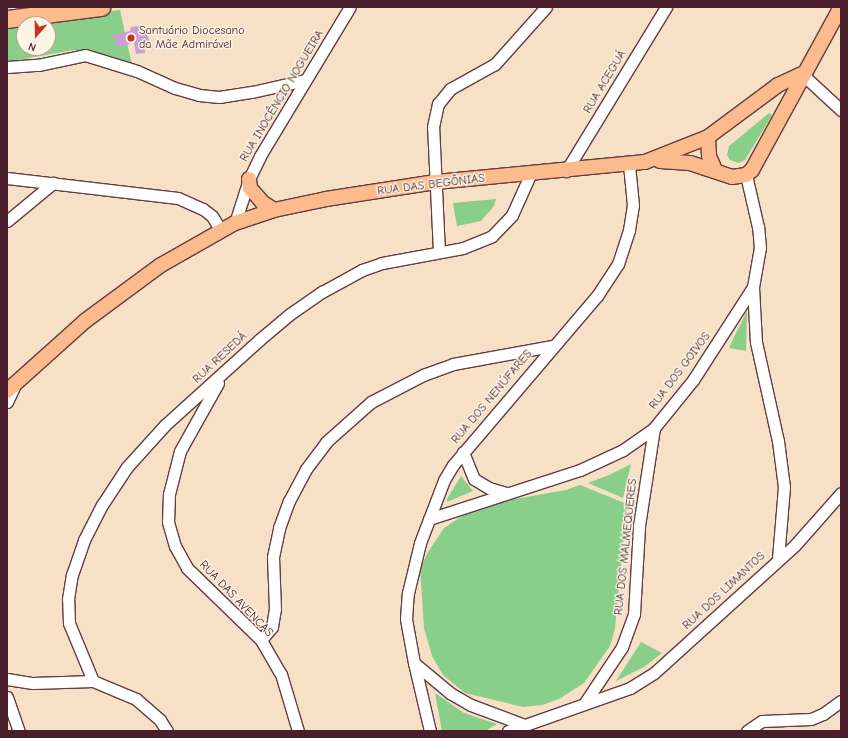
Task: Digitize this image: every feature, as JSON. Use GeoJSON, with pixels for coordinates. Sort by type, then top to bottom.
{"type":"FeatureCollection","features":[{"type":"Feature","properties":{"kind":"highway"},"geometry":{"type":"LineString","coordinates":[[7,19],[101,7]]}},
{"type":"Feature","properties":{"kind":"main road"},"geometry":{"type":"LineString","coordinates":[[746,175],[759,161],[792,99],[802,74],[841,7]]}},
{"type":"Feature","properties":{"kind":"main road","name":"RUA DAS BEGÔNIAS"},"geometry":{"type":"LineString","coordinates":[[645,162],[708,137],[778,85],[802,74]]}},
{"type":"Feature","properties":{"kind":"main road"},"geometry":{"type":"LineString","coordinates":[[778,85],[788,91],[792,99]]}},
{"type":"Feature","properties":{"kind":"main road"},"geometry":{"type":"LineString","coordinates":[[708,137],[709,156],[715,170]]}},
{"type":"Feature","properties":{"kind":"main road","name":"RUA DAS BEGÔNIAS"},"geometry":{"type":"LineString","coordinates":[[11,388],[85,321],[161,265],[220,229],[274,210],[326,199],[436,182],[629,165],[645,162],[675,161],[715,170],[732,177],[746,175]]}},
{"type":"Feature","properties":{"kind":"main road"},"geometry":{"type":"LineString","coordinates":[[249,179],[250,188],[263,202],[274,210]]}},
{"type":"Feature","properties":{"kind":"street","name":"RUA INOCÊNCIO NOGUEIRA"},"geometry":{"type":"LineString","coordinates":[[234,223],[249,179],[350,7]]}},
{"type":"Feature","properties":{"kind":"street"},"geometry":{"type":"LineString","coordinates":[[439,252],[433,127],[438,104],[450,89],[495,64],[546,7]]}},
{"type":"Feature","properties":{"kind":"street","name":"RUA ACEGUÁ"},"geometry":{"type":"LineString","coordinates":[[566,171],[666,7]]}},
{"type":"Feature","properties":{"kind":"street"},"geometry":{"type":"LineString","coordinates":[[7,67],[32,66],[85,55],[137,71],[175,88],[199,95],[220,97],[252,92],[306,80]]}},
{"type":"Feature","properties":{"kind":"street"},"geometry":{"type":"LineString","coordinates":[[802,74],[841,110]]}},
{"type":"Feature","properties":{"kind":"street","name":"RUA DOS NENÚFARES"},"geometry":{"type":"LineString","coordinates":[[430,731],[414,663],[406,619],[408,593],[414,563],[429,519],[444,480],[463,452],[552,346],[597,296],[618,264],[629,230],[633,205],[629,165]]}},
{"type":"Feature","properties":{"kind":"street","name":"RUA RESEDÁ"},"geometry":{"type":"LineString","coordinates":[[93,681],[69,623],[68,599],[72,575],[84,540],[102,505],[127,467],[165,425],[223,375],[283,319],[322,292],[362,270],[481,242],[503,227],[512,215],[531,173]]}},
{"type":"Feature","properties":{"kind":"street","name":"RUA DOS GOIVOS"},"geometry":{"type":"LineString","coordinates":[[429,519],[580,470],[622,450],[654,428],[693,380],[753,287],[760,248],[758,227],[746,175]]}},
{"type":"Feature","properties":{"kind":"street"},"geometry":{"type":"LineString","coordinates":[[7,178],[178,198],[203,209],[212,216],[220,229]]}},
{"type":"Feature","properties":{"kind":"street"},"geometry":{"type":"LineString","coordinates":[[7,221],[53,183]]}},
{"type":"Feature","properties":{"kind":"street","name":"RUA DOS LIMANTOS"},"geometry":{"type":"LineString","coordinates":[[508,731],[522,724],[630,688],[654,673],[778,558],[784,487],[778,440],[756,342],[753,287]]}},
{"type":"Feature","properties":{"kind":"street"},"geometry":{"type":"LineString","coordinates":[[261,640],[272,627],[273,621],[273,558],[279,528],[289,501],[306,469],[326,442],[371,402],[423,375],[453,364],[552,346]]}},
{"type":"Feature","properties":{"kind":"street","name":"RUA DAS AVENCAS"},"geometry":{"type":"LineString","coordinates":[[223,375],[180,451],[169,494],[168,522],[175,546],[187,568],[261,640],[281,674],[298,731]]}},
{"type":"Feature","properties":{"kind":"street"},"geometry":{"type":"LineString","coordinates":[[7,402],[11,388]]}},
{"type":"Feature","properties":{"kind":"street","name":"RUA DOS MALMEQUERES"},"geometry":{"type":"LineString","coordinates":[[584,704],[622,648],[634,614],[639,518],[654,428]]}},
{"type":"Feature","properties":{"kind":"street"},"geometry":{"type":"LineString","coordinates":[[463,452],[474,479],[489,488],[506,493]]}},
{"type":"Feature","properties":{"kind":"street"},"geometry":{"type":"LineString","coordinates":[[778,558],[810,530],[841,493]]}},
{"type":"Feature","properties":{"kind":"street"},"geometry":{"type":"LineString","coordinates":[[414,663],[450,693],[471,705],[522,724]]}},
{"type":"Feature","properties":{"kind":"street"},"geometry":{"type":"LineString","coordinates":[[7,679],[33,683],[93,681],[136,699],[160,720],[167,731]]}},
{"type":"Feature","properties":{"kind":"street"},"geometry":{"type":"LineString","coordinates":[[7,697],[19,731]]}},
{"type":"Feature","properties":{"kind":"street"},"geometry":{"type":"LineString","coordinates":[[747,731],[762,721],[811,719],[824,714],[841,701]]}},
{"type":"Feature","properties":{"kind":"green space"},"geometry":{"type":"Polygon","coordinates":[[[120,10],[132,65],[103,54],[74,50],[56,53],[56,18],[120,10]]]}},
{"type":"Feature","properties":{"kind":"green space"},"geometry":{"type":"Polygon","coordinates":[[[16,24],[16,56],[40,56],[7,62],[7,25],[16,24]]]}},
{"type":"Feature","properties":{"kind":"green space"},"geometry":{"type":"Polygon","coordinates":[[[769,113],[772,115],[745,160],[739,163],[730,160],[727,155],[729,146],[769,113]]]}},
{"type":"Feature","properties":{"kind":"green space"},"geometry":{"type":"Polygon","coordinates":[[[496,199],[494,206],[481,221],[457,226],[453,203],[496,199]]]}},
{"type":"Feature","properties":{"kind":"green space"},"geometry":{"type":"Polygon","coordinates":[[[747,311],[746,351],[729,348],[733,339],[747,311]]]}},
{"type":"Feature","properties":{"kind":"green space"},"geometry":{"type":"Polygon","coordinates":[[[631,464],[623,498],[588,483],[609,475],[631,464]]]}},
{"type":"Feature","properties":{"kind":"green space"},"geometry":{"type":"Polygon","coordinates":[[[461,476],[473,491],[447,502],[447,499],[461,476]]]}},
{"type":"Feature","properties":{"kind":"green space"},"geometry":{"type":"Polygon","coordinates":[[[580,485],[627,504],[615,628],[610,646],[584,683],[559,699],[542,705],[523,707],[465,693],[443,675],[432,656],[424,628],[420,569],[428,552],[444,528],[465,514],[503,501],[566,490],[580,485]]]}},
{"type":"Feature","properties":{"kind":"green space"},"geometry":{"type":"Polygon","coordinates":[[[641,642],[662,653],[644,667],[616,681],[641,642]]]}},
{"type":"Feature","properties":{"kind":"green space"},"geometry":{"type":"Polygon","coordinates":[[[435,693],[464,713],[497,724],[485,731],[442,731],[435,693]]]}},
{"type":"Feature","properties":{"kind":"building","name":"Santuário Diocesano da Mãe Admirável"},"geometry":{"type":"Polygon","coordinates":[[[131,27],[146,27],[149,41],[144,42],[145,53],[136,54],[134,43],[117,47],[113,35],[130,31],[131,27]]]}},
{"type":"Feature","properties":{"kind":"place","name":"Santuário Diocesano da Mãe Admirável"},"geometry":{"type":"Point","coordinates":[131,38]}}]}
